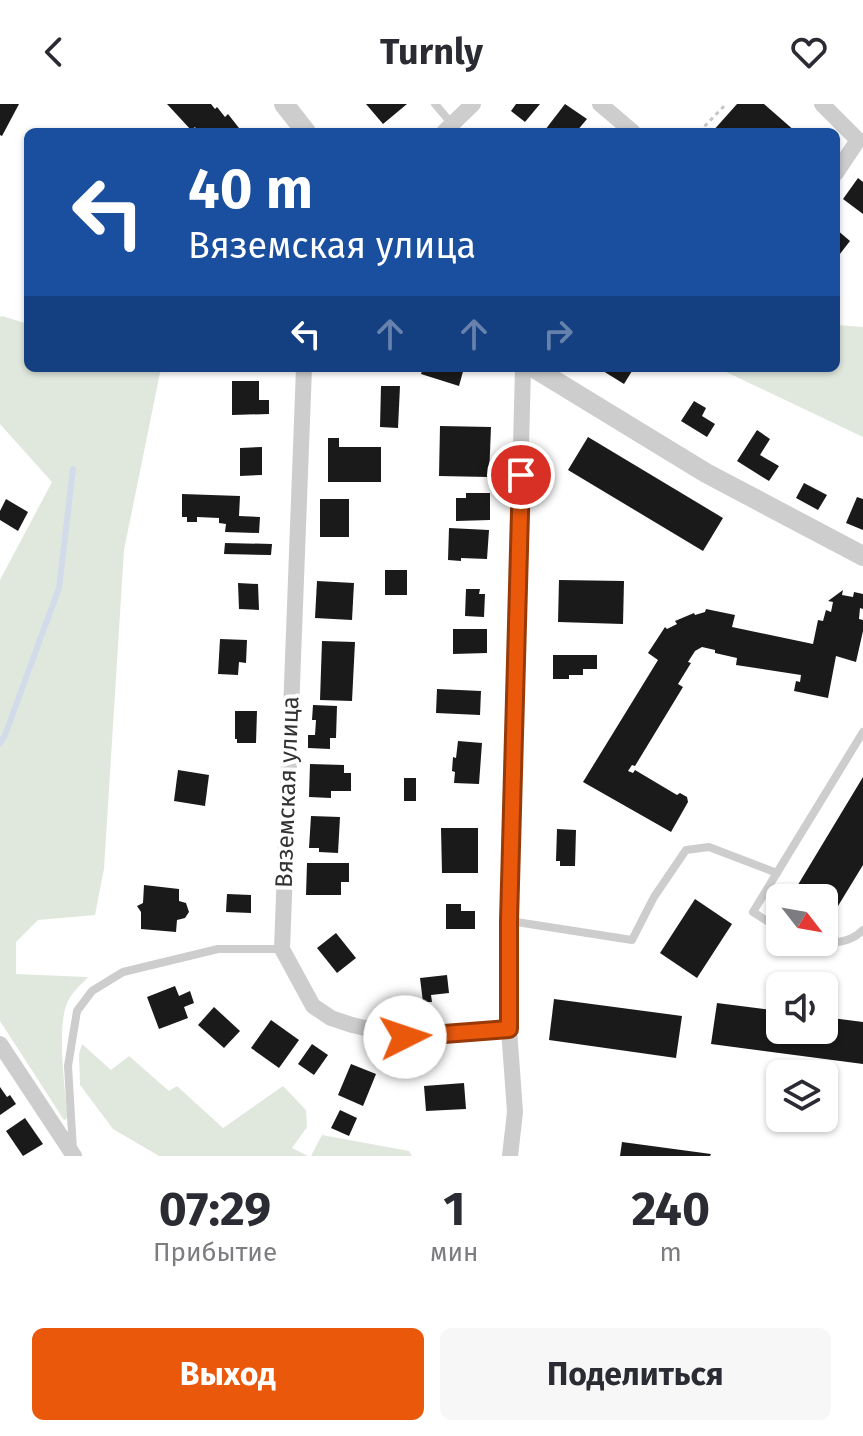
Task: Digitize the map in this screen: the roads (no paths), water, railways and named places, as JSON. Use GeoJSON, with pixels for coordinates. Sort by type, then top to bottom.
{"type":"FeatureCollection","features":[{"type":"Feature","properties":{"kind":"street"},"geometry":{"type":"LineString","coordinates":[[284,104],[303,128]]}},
{"type":"Feature","properties":{"kind":"street"},"geometry":{"type":"LineString","coordinates":[[448,128],[473,104]]}},
{"type":"Feature","properties":{"kind":"street"},"geometry":{"type":"LineString","coordinates":[[600,104],[628,128]]}},
{"type":"Feature","properties":{"kind":"street"},"geometry":{"type":"LineString","coordinates":[[822,104],[858,140],[840,167]]}},
{"type":"Feature","properties":{"kind":"street","name":"Вяземская улица"},"geometry":{"type":"LineString","coordinates":[[282,949],[304,372]]}},
{"type":"Feature","properties":{"kind":"street"},"geometry":{"type":"LineString","coordinates":[[510,1156],[515,1112],[509,1029],[509,921],[523,372]]}},
{"type":"Feature","properties":{"kind":"street"},"geometry":{"type":"LineString","coordinates":[[541,372],[706,473],[863,556]]}},
{"type":"Feature","properties":{"kind":"street"},"geometry":{"type":"LineString","coordinates":[[282,949],[313,1006],[331,1018],[405,1037],[509,1029]]}},
{"type":"Feature","properties":{"kind":"street"},"geometry":{"type":"LineString","coordinates":[[0,1044],[74,1155]]}},
{"type":"Feature","properties":{"kind":"lane"},"geometry":{"type":"LineString","coordinates":[[435,104],[448,128]]}},
{"type":"Feature","properties":{"kind":"lane"},"geometry":{"type":"LineString","coordinates":[[770,884],[863,732]]}},
{"type":"Feature","properties":{"kind":"lane"},"geometry":{"type":"LineString","coordinates":[[509,921],[632,940],[654,897],[686,850],[709,847],[777,873]]}},
{"type":"Feature","properties":{"kind":"lane"},"geometry":{"type":"LineString","coordinates":[[766,891],[753,912],[766,920]]}},
{"type":"Feature","properties":{"kind":"lane"},"geometry":{"type":"LineString","coordinates":[[838,944],[861,934],[863,930]]}},
{"type":"Feature","properties":{"kind":"lane"},"geometry":{"type":"LineString","coordinates":[[74,1155],[68,1066],[77,1011],[92,991],[123,972],[218,949],[282,949]]}},
{"type":"Feature","properties":{"kind":"waterway"},"geometry":{"type":"LineString","coordinates":[[0,743],[59,588],[73,469]]}}]}
